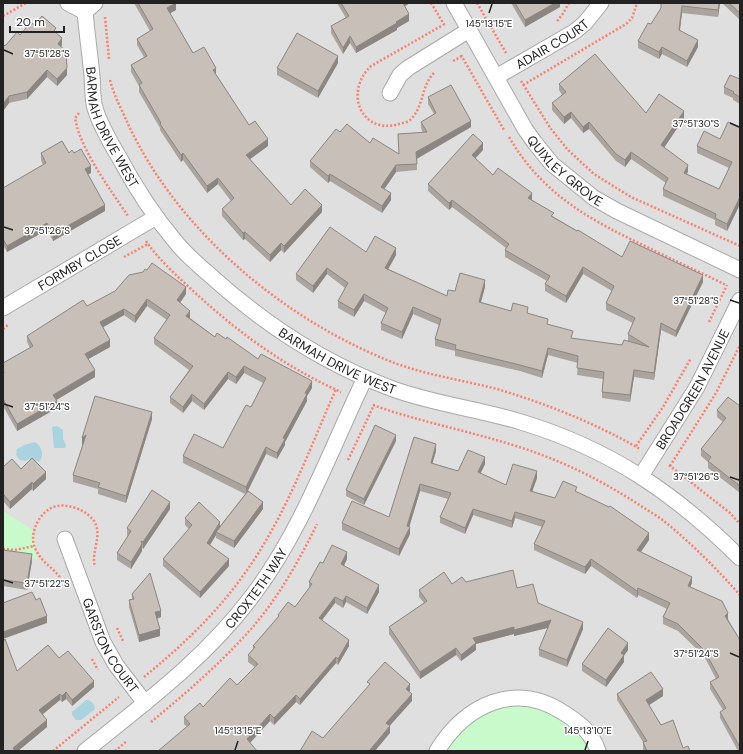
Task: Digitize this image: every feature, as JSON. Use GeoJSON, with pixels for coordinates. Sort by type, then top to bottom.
{"type":"FeatureCollection","features":[{"type":"Feature","properties":{"kind":"street","name":"BARMAH DRIVE WEST"},"geometry":{"type":"LineString","coordinates":[[68,3],[90,8],[95,106],[133,185],[176,243],[227,291],[281,332],[322,357],[365,378],[424,398],[490,413],[521,422],[588,447],[641,476],[663,491],[717,535],[740,558]]}},
{"type":"Feature","properties":{"kind":"street","name":"QUIXLEY GROVE"},"geometry":{"type":"LineString","coordinates":[[454,3],[535,143],[552,164],[571,181],[594,198],[617,211],[740,270]]}},
{"type":"Feature","properties":{"kind":"street","name":"ADAIR COURT"},"geometry":{"type":"LineString","coordinates":[[496,77],[574,32],[585,23],[601,3]]}},
{"type":"Feature","properties":{"kind":"street"},"geometry":{"type":"LineString","coordinates":[[390,92],[400,75],[408,68],[469,30]]}},
{"type":"Feature","properties":{"kind":"street","name":"FORMBY CLOSE"},"geometry":{"type":"LineString","coordinates":[[3,308],[156,217]]}},
{"type":"Feature","properties":{"kind":"street","name":"BROADGREEN AVENUE"},"geometry":{"type":"LineString","coordinates":[[641,476],[697,387],[740,300]]}},
{"type":"Feature","properties":{"kind":"street","name":"CROXTETH WAY"},"geometry":{"type":"LineString","coordinates":[[85,751],[186,669],[218,637],[253,596],[267,576],[306,506],[365,378]]}},
{"type":"Feature","properties":{"kind":"street","name":"GARSTON COURT"},"geometry":{"type":"LineString","coordinates":[[65,539],[103,642],[116,665],[145,703]]}},
{"type":"Feature","properties":{"kind":"street"},"geometry":{"type":"LineString","coordinates":[[437,751],[456,727],[477,710],[493,702],[505,699],[522,698],[548,704],[574,720],[587,730],[595,742],[598,751]]}},
{"type":"Feature","properties":{"kind":"path"},"geometry":{"type":"LineString","coordinates":[[3,16],[26,3]]}},
{"type":"Feature","properties":{"kind":"path"},"geometry":{"type":"LineString","coordinates":[[432,3],[447,30]]}},
{"type":"Feature","properties":{"kind":"path"},"geometry":{"type":"LineString","coordinates":[[477,3],[508,58]]}},
{"type":"Feature","properties":{"kind":"path"},"geometry":{"type":"LineString","coordinates":[[554,23],[562,15],[569,3]]}},
{"type":"Feature","properties":{"kind":"path"},"geometry":{"type":"LineString","coordinates":[[524,85],[626,24],[632,18],[637,3]]}},
{"type":"Feature","properties":{"kind":"path"},"geometry":{"type":"LineString","coordinates":[[105,16],[109,61]]}},
{"type":"Feature","properties":{"kind":"path"},"geometry":{"type":"LineString","coordinates":[[505,51],[511,48]]}},
{"type":"Feature","properties":{"kind":"path"},"geometry":{"type":"LineString","coordinates":[[110,74],[112,88],[136,139],[150,164],[170,194],[198,228],[241,270],[280,301],[332,334],[392,362],[427,373],[494,389],[550,406],[584,420],[642,449]]}},
{"type":"Feature","properties":{"kind":"path"},"geometry":{"type":"LineString","coordinates":[[519,78],[551,129],[568,150],[594,174],[630,197],[740,246]]}},
{"type":"Feature","properties":{"kind":"path"},"geometry":{"type":"LineString","coordinates":[[81,112],[77,114],[75,118],[80,139],[132,221]]}},
{"type":"Feature","properties":{"kind":"path"},"geometry":{"type":"LineString","coordinates":[[143,237],[169,269],[231,323],[275,356],[342,392]]}},
{"type":"Feature","properties":{"kind":"path"},"geometry":{"type":"LineString","coordinates":[[707,325],[729,280]]}},
{"type":"Feature","properties":{"kind":"path"},"geometry":{"type":"LineString","coordinates":[[670,466],[713,398],[740,345]]}},
{"type":"Feature","properties":{"kind":"path"},"geometry":{"type":"LineString","coordinates":[[636,446],[663,407],[691,357]]}},
{"type":"Feature","properties":{"kind":"path"},"geometry":{"type":"LineString","coordinates":[[141,680],[198,628],[227,597],[248,569],[286,504],[336,389]]}},
{"type":"Feature","properties":{"kind":"path"},"geometry":{"type":"LineString","coordinates":[[367,402],[397,414],[519,447],[559,461],[592,476],[628,497],[663,521],[721,573],[740,596]]}},
{"type":"Feature","properties":{"kind":"path"},"geometry":{"type":"LineString","coordinates":[[665,462],[730,513],[740,524]]}},
{"type":"Feature","properties":{"kind":"path"},"geometry":{"type":"LineString","coordinates":[[3,549],[15,550],[34,546]]}},
{"type":"Feature","properties":{"kind":"path"},"geometry":{"type":"LineString","coordinates":[[53,751],[124,693]]}},
{"type":"Feature","properties":{"kind":"shaded area"},"geometry":{"type":"Polygon","coordinates":[[[3,3],[740,3],[740,751],[3,751],[3,3]]]}},
{"type":"Feature","properties":{"kind":"green space"},"geometry":{"type":"Polygon","coordinates":[[[3,511],[33,530],[37,559],[3,554],[3,511]]]}},
{"type":"Feature","properties":{"kind":"green space"},"geometry":{"type":"Polygon","coordinates":[[[493,702],[548,704],[598,751],[437,751],[493,702]]]}},
{"type":"Feature","properties":{"kind":"water"},"geometry":{"type":"Polygon","coordinates":[[[57,426],[63,430],[63,439],[66,445],[65,448],[54,448],[52,427],[57,426]]]}},
{"type":"Feature","properties":{"kind":"water"},"geometry":{"type":"Polygon","coordinates":[[[35,442],[42,451],[42,457],[39,462],[30,459],[25,461],[20,460],[16,455],[17,449],[35,442]]]}},
{"type":"Feature","properties":{"kind":"water"},"geometry":{"type":"Polygon","coordinates":[[[86,700],[93,703],[95,709],[81,720],[76,720],[72,715],[72,712],[86,700]]]}},
{"type":"Feature","properties":{"kind":"building"},"geometry":{"type":"Polygon","coordinates":[[[138,3],[176,3],[167,8],[193,53],[204,47],[216,68],[213,70],[249,125],[255,121],[268,139],[246,155],[291,205],[305,189],[322,205],[284,246],[281,243],[270,255],[245,232],[243,233],[222,209],[234,198],[218,178],[207,186],[183,153],[181,155],[160,124],[161,123],[139,85],[142,83],[131,65],[147,56],[137,39],[153,29],[138,3]]]}},
{"type":"Feature","properties":{"kind":"building"},"geometry":{"type":"Polygon","coordinates":[[[341,3],[403,3],[409,14],[396,22],[397,23],[356,47],[350,36],[343,48],[331,26],[349,16],[341,3]]]}},
{"type":"Feature","properties":{"kind":"building"},"geometry":{"type":"Polygon","coordinates":[[[515,3],[555,3],[525,20],[515,3]]]}},
{"type":"Feature","properties":{"kind":"building"},"geometry":{"type":"Polygon","coordinates":[[[661,3],[719,3],[718,10],[682,6],[679,30],[698,40],[687,61],[662,47],[659,52],[638,41],[648,23],[651,24],[661,8],[661,3]]]}},
{"type":"Feature","properties":{"kind":"building"},"geometry":{"type":"Polygon","coordinates":[[[729,3],[740,3],[740,13],[729,3]]]}},
{"type":"Feature","properties":{"kind":"building"},"geometry":{"type":"Polygon","coordinates":[[[42,16],[56,28],[54,31],[62,38],[58,44],[66,51],[67,68],[57,79],[47,70],[27,92],[9,96],[3,104],[3,46],[6,45],[17,32],[20,35],[31,22],[34,25],[42,16]]]}},
{"type":"Feature","properties":{"kind":"building"},"geometry":{"type":"Polygon","coordinates":[[[297,33],[338,56],[318,91],[277,68],[297,33]]]}},
{"type":"Feature","properties":{"kind":"building"},"geometry":{"type":"Polygon","coordinates":[[[595,54],[646,113],[659,94],[684,111],[661,145],[688,165],[684,173],[719,189],[732,162],[697,146],[704,131],[720,139],[728,122],[740,127],[740,197],[727,224],[715,218],[716,214],[663,189],[668,178],[631,152],[625,160],[616,154],[589,122],[583,127],[571,112],[564,117],[552,103],[566,92],[559,84],[595,54]]]}},
{"type":"Feature","properties":{"kind":"building"},"geometry":{"type":"Polygon","coordinates":[[[730,75],[740,79],[740,97],[724,87],[730,75]]]}},
{"type":"Feature","properties":{"kind":"building"},"geometry":{"type":"Polygon","coordinates":[[[451,85],[471,121],[416,152],[417,164],[396,165],[381,187],[391,193],[382,206],[330,174],[328,176],[310,161],[336,129],[340,132],[347,124],[370,143],[373,138],[399,154],[398,134],[427,132],[421,122],[436,113],[428,97],[451,85]]]}},
{"type":"Feature","properties":{"kind":"building"},"geometry":{"type":"Polygon","coordinates":[[[473,134],[483,143],[472,155],[493,175],[498,168],[532,193],[528,198],[554,213],[551,216],[577,231],[578,230],[622,257],[630,241],[703,275],[676,331],[661,323],[654,373],[634,370],[630,395],[602,392],[604,372],[577,368],[578,356],[548,348],[542,371],[455,349],[456,345],[435,339],[441,319],[413,307],[402,332],[381,323],[388,308],[364,294],[354,310],[338,301],[348,283],[327,268],[313,286],[296,274],[330,227],[366,252],[375,236],[396,248],[385,268],[447,296],[448,290],[455,291],[460,273],[485,280],[479,302],[511,311],[513,303],[528,307],[527,313],[548,319],[547,324],[573,331],[571,338],[622,345],[624,340],[649,347],[628,334],[635,318],[606,303],[614,286],[583,267],[566,296],[545,284],[550,276],[505,250],[509,244],[452,200],[449,203],[428,184],[473,134]]]}},
{"type":"Feature","properties":{"kind":"building"},"geometry":{"type":"Polygon","coordinates":[[[62,141],[69,153],[72,150],[74,153],[81,149],[91,166],[85,169],[105,205],[53,234],[47,223],[7,246],[3,239],[3,188],[46,163],[41,153],[62,141]]]}},
{"type":"Feature","properties":{"kind":"building"},"geometry":{"type":"Polygon","coordinates":[[[152,263],[186,287],[177,300],[190,311],[186,316],[215,337],[217,333],[226,339],[227,337],[258,359],[261,354],[312,381],[277,453],[266,447],[246,487],[183,456],[194,434],[223,448],[246,405],[251,407],[266,378],[244,366],[236,377],[228,372],[204,404],[192,394],[183,407],[170,397],[193,366],[154,338],[170,315],[147,299],[135,316],[124,309],[100,322],[110,340],[85,354],[95,370],[53,395],[57,401],[17,424],[3,399],[3,363],[33,346],[27,336],[83,300],[87,306],[115,291],[129,275],[143,272],[145,269],[147,270],[152,263]]]}},
{"type":"Feature","properties":{"kind":"building"},"geometry":{"type":"Polygon","coordinates":[[[95,396],[152,412],[126,496],[98,487],[100,483],[73,475],[86,435],[82,438],[95,396]]]}},
{"type":"Feature","properties":{"kind":"building"},"geometry":{"type":"Polygon","coordinates":[[[728,397],[740,406],[740,486],[708,461],[711,457],[701,449],[726,418],[717,410],[728,397]]]}},
{"type":"Feature","properties":{"kind":"building"},"geometry":{"type":"Polygon","coordinates":[[[375,425],[396,435],[364,499],[346,490],[375,425]]]}},
{"type":"Feature","properties":{"kind":"building"},"geometry":{"type":"Polygon","coordinates":[[[414,437],[436,444],[431,463],[458,471],[468,450],[485,457],[478,472],[506,485],[513,464],[537,471],[530,491],[555,498],[563,481],[577,487],[575,491],[609,507],[610,506],[649,533],[637,550],[692,577],[688,586],[722,601],[728,613],[725,616],[740,640],[740,747],[720,712],[726,708],[710,682],[719,677],[704,650],[678,624],[663,617],[670,603],[638,588],[637,591],[591,559],[585,567],[534,544],[545,521],[515,512],[512,521],[473,509],[465,528],[440,517],[451,493],[420,484],[407,526],[410,527],[399,549],[342,523],[352,501],[389,517],[414,437]]]}},
{"type":"Feature","properties":{"kind":"building"},"geometry":{"type":"Polygon","coordinates":[[[32,458],[46,472],[33,484],[32,482],[10,502],[3,494],[3,467],[12,459],[21,469],[32,458]]]}},
{"type":"Feature","properties":{"kind":"building"},"geometry":{"type":"Polygon","coordinates":[[[152,490],[170,502],[143,542],[141,541],[142,544],[131,562],[117,553],[131,531],[127,528],[152,490]]]}},
{"type":"Feature","properties":{"kind":"building"},"geometry":{"type":"Polygon","coordinates":[[[248,491],[263,502],[234,541],[216,532],[248,491]]]}},
{"type":"Feature","properties":{"kind":"building"},"geometry":{"type":"Polygon","coordinates":[[[199,502],[220,522],[207,543],[229,559],[200,592],[163,559],[192,525],[185,518],[199,502]]]}},
{"type":"Feature","properties":{"kind":"building"},"geometry":{"type":"Polygon","coordinates":[[[332,545],[347,552],[341,564],[379,585],[367,608],[346,596],[343,601],[335,597],[319,618],[349,640],[338,659],[336,657],[300,699],[296,695],[274,718],[270,714],[247,739],[257,751],[158,751],[190,724],[184,717],[200,703],[203,707],[230,678],[237,685],[258,664],[248,655],[255,647],[253,646],[279,616],[278,615],[288,602],[295,607],[312,584],[309,582],[320,562],[323,563],[332,545]]]}},
{"type":"Feature","properties":{"kind":"building"},"geometry":{"type":"Polygon","coordinates":[[[3,550],[32,554],[27,583],[3,580],[3,550]]]}},
{"type":"Feature","properties":{"kind":"building"},"geometry":{"type":"Polygon","coordinates":[[[513,570],[517,588],[533,584],[538,603],[583,622],[567,660],[539,649],[551,620],[514,630],[514,627],[473,638],[476,643],[461,655],[456,648],[420,672],[389,627],[427,601],[419,590],[444,572],[452,584],[462,577],[466,582],[513,570]]]}},
{"type":"Feature","properties":{"kind":"building"},"geometry":{"type":"Polygon","coordinates":[[[150,573],[161,611],[155,612],[160,629],[139,635],[129,600],[134,599],[132,594],[150,573]]]}},
{"type":"Feature","properties":{"kind":"building"},"geometry":{"type":"Polygon","coordinates":[[[32,592],[36,600],[40,598],[47,616],[3,632],[3,603],[32,592]]]}},
{"type":"Feature","properties":{"kind":"building"},"geometry":{"type":"Polygon","coordinates":[[[608,628],[628,643],[621,653],[624,655],[606,680],[582,664],[608,628]]]}},
{"type":"Feature","properties":{"kind":"building"},"geometry":{"type":"Polygon","coordinates":[[[5,639],[17,671],[48,645],[59,658],[68,651],[94,681],[72,700],[66,692],[62,696],[60,694],[39,710],[47,720],[13,748],[15,751],[3,751],[3,642],[5,639]]]}},
{"type":"Feature","properties":{"kind":"building"},"geometry":{"type":"Polygon","coordinates":[[[385,662],[410,684],[406,689],[412,694],[386,723],[390,726],[369,751],[300,751],[312,731],[323,738],[370,684],[367,682],[385,662]]]}},
{"type":"Feature","properties":{"kind":"building"},"geometry":{"type":"Polygon","coordinates":[[[651,672],[663,689],[646,700],[661,725],[673,720],[683,748],[688,746],[690,751],[647,751],[643,742],[647,741],[617,694],[651,672]]]}}]}
